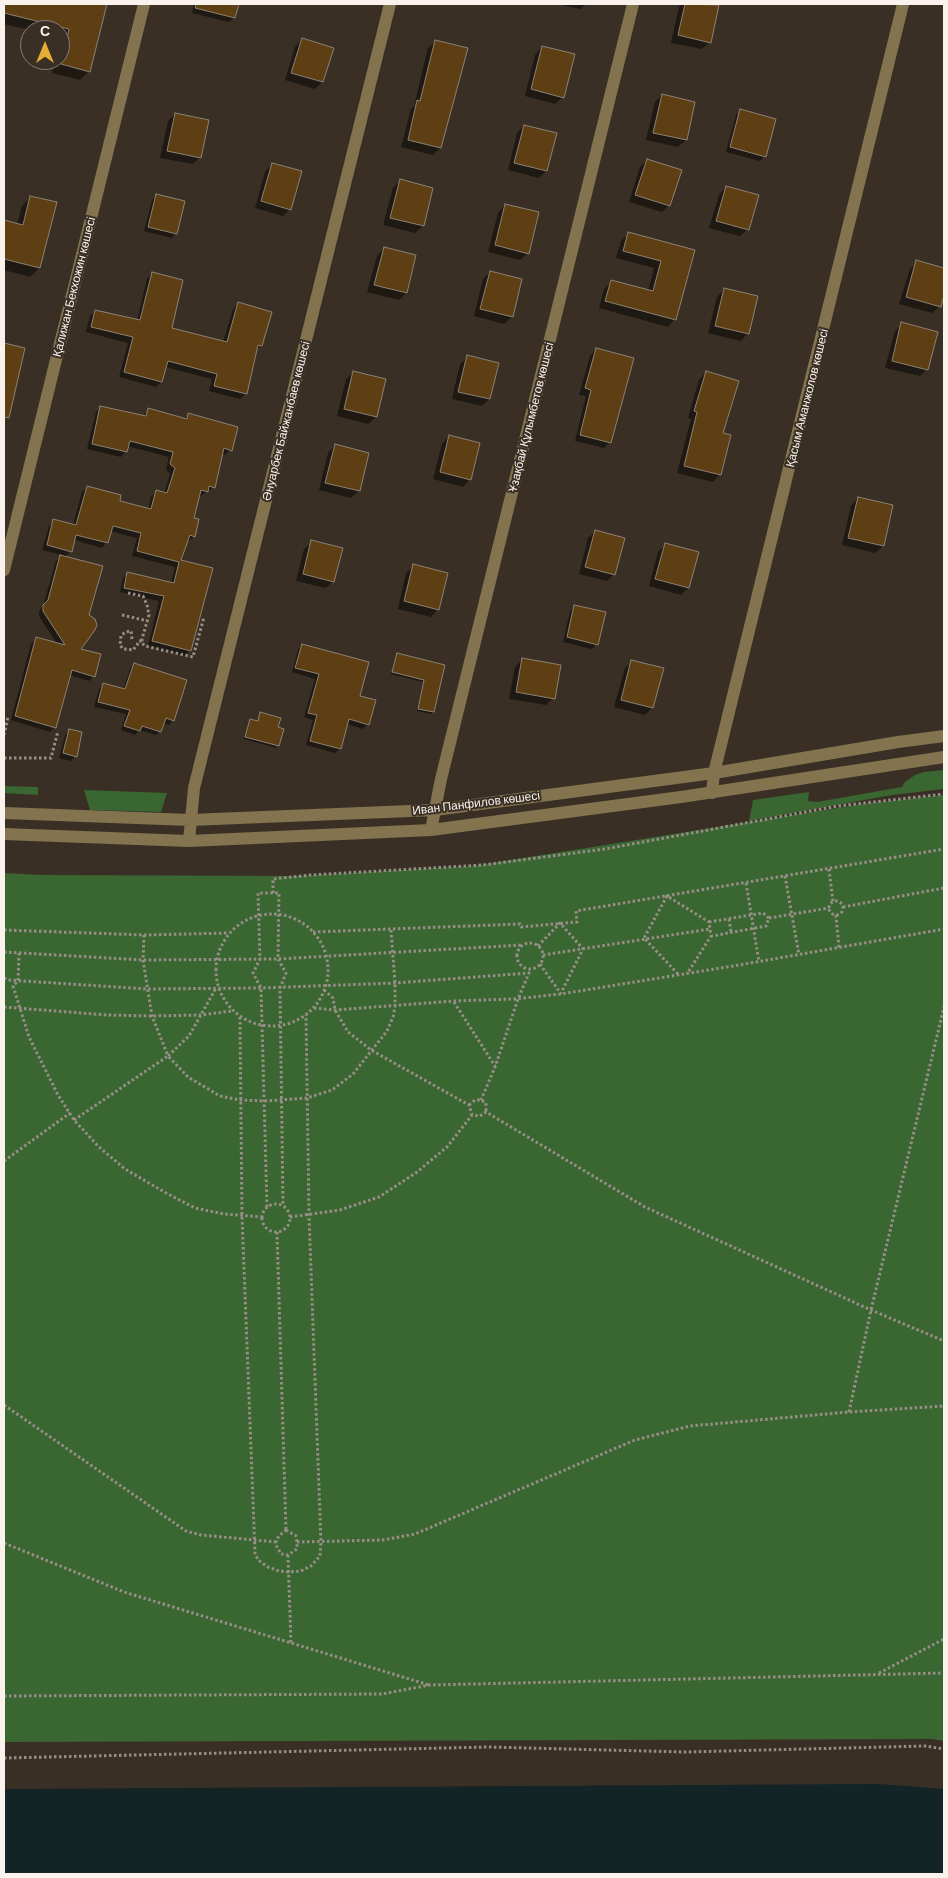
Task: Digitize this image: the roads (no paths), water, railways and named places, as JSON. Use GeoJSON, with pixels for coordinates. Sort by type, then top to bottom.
{"type":"FeatureCollection","features":[{"type":"Feature","properties":{"kind":"street","name":"Қалижан Бекхожин көшесі"},"geometry":{"type":"LineString","coordinates":[[4,570],[144,4]]}},
{"type":"Feature","properties":{"kind":"street","name":"Әнуарбек Байжанбаев көшесі"},"geometry":{"type":"LineString","coordinates":[[189,840],[194,788],[390,4]]}},
{"type":"Feature","properties":{"kind":"street","name":"Ұзақбай Құлымбетов көшесі"},"geometry":{"type":"LineString","coordinates":[[431,830],[443,769],[633,4]]}},
{"type":"Feature","properties":{"kind":"street","name":"Қасым Аманжолов көшесі"},"geometry":{"type":"LineString","coordinates":[[712,793],[714,773],[903,4]]}},
{"type":"Feature","properties":{"kind":"street","name":"Иван Панфилов көшесі"},"geometry":{"type":"LineString","coordinates":[[4,813],[190,820],[435,810],[714,773],[944,736]]}},
{"type":"Feature","properties":{"kind":"street","name":"Иван Панфилов көшесі"},"geometry":{"type":"LineString","coordinates":[[4,834],[189,840],[431,830],[712,793],[944,757]]}}]}
